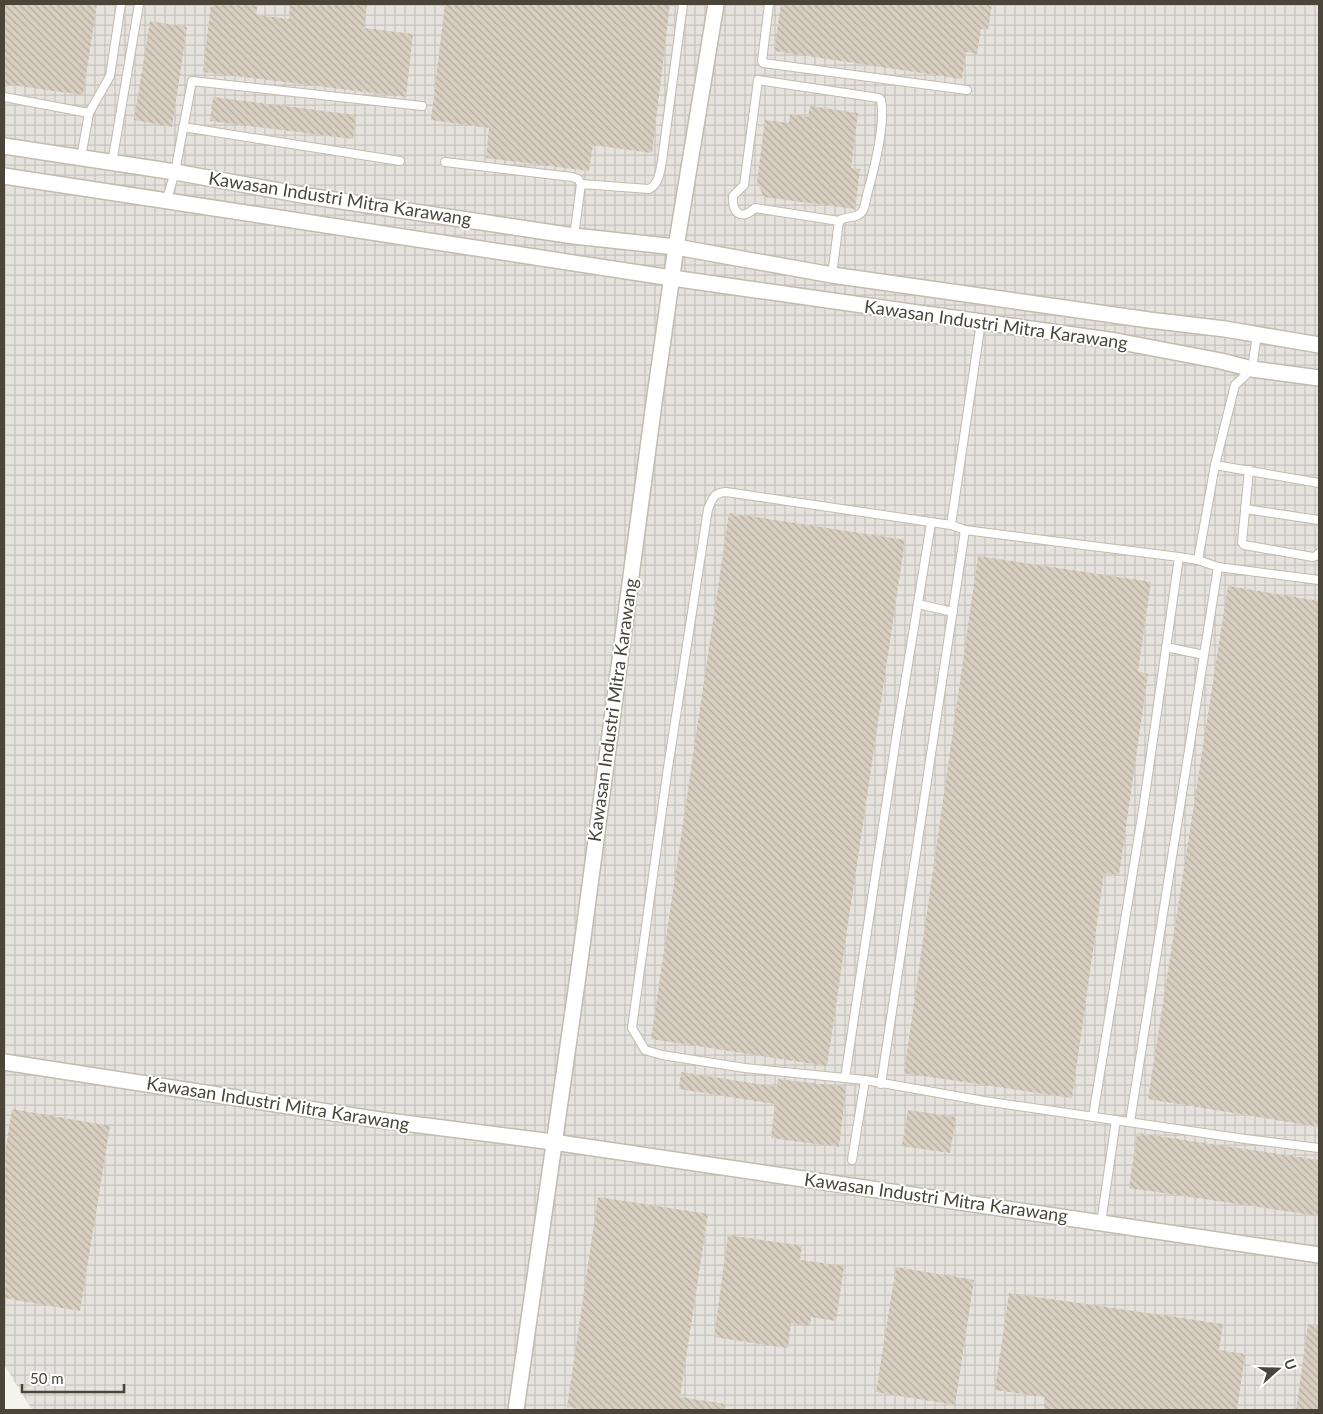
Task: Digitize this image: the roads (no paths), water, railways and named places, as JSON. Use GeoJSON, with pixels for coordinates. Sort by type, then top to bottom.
{"type":"FeatureCollection","features":[{"type":"Feature","properties":{"kind":"street"},"geometry":{"type":"LineString","coordinates":[[672,278],[716,4]]}},
{"type":"Feature","properties":{"kind":"street","name":"Kawasan Industri Mitra Karawang"},"geometry":{"type":"LineString","coordinates":[[4,146],[175,172],[308,196],[574,236],[676,247],[832,275],[1257,334],[1319,345]]}},
{"type":"Feature","properties":{"kind":"street","name":"Kawasan Industri Mitra Karawang"},"geometry":{"type":"LineString","coordinates":[[4,176],[672,278],[1116,341],[1221,361],[1252,369],[1319,378]]}},
{"type":"Feature","properties":{"kind":"street","name":"Kawasan Industri Mitra Karawang"},"geometry":{"type":"LineString","coordinates":[[516,1410],[578,974],[672,278]]}},
{"type":"Feature","properties":{"kind":"street","name":"Kawasan Industri Mitra Karawang"},"geometry":{"type":"LineString","coordinates":[[4,1062],[370,1119],[554,1142],[1319,1255]]}},
{"type":"Feature","properties":{"kind":"lane"},"geometry":{"type":"LineString","coordinates":[[81,158],[89,113],[110,76],[121,4]]}},
{"type":"Feature","properties":{"kind":"lane"},"geometry":{"type":"LineString","coordinates":[[112,163],[139,4]]}},
{"type":"Feature","properties":{"kind":"lane"},"geometry":{"type":"LineString","coordinates":[[581,184],[650,189],[656,184],[662,162],[683,4]]}},
{"type":"Feature","properties":{"kind":"lane"},"geometry":{"type":"LineString","coordinates":[[769,4],[762,63],[966,90]]}},
{"type":"Feature","properties":{"kind":"lane"},"geometry":{"type":"LineString","coordinates":[[758,80],[879,98],[881,100],[882,122],[872,179],[863,211],[839,221],[755,208],[746,214],[739,214],[734,210],[733,196],[744,185],[758,80]]}},
{"type":"Feature","properties":{"kind":"lane"},"geometry":{"type":"LineString","coordinates":[[166,202],[175,172],[192,81],[422,106]]}},
{"type":"Feature","properties":{"kind":"lane"},"geometry":{"type":"LineString","coordinates":[[4,97],[89,113]]}},
{"type":"Feature","properties":{"kind":"lane"},"geometry":{"type":"LineString","coordinates":[[182,127],[400,161]]}},
{"type":"Feature","properties":{"kind":"lane"},"geometry":{"type":"LineString","coordinates":[[445,162],[578,179],[581,184],[574,236]]}},
{"type":"Feature","properties":{"kind":"lane"},"geometry":{"type":"LineString","coordinates":[[832,275],[839,221]]}},
{"type":"Feature","properties":{"kind":"lane"},"geometry":{"type":"LineString","coordinates":[[951,525],[981,322]]}},
{"type":"Feature","properties":{"kind":"lane"},"geometry":{"type":"LineString","coordinates":[[1198,560],[1215,465],[1235,384],[1252,369],[1257,334]]}},
{"type":"Feature","properties":{"kind":"lane"},"geometry":{"type":"LineString","coordinates":[[1215,465],[1319,483]]}},
{"type":"Feature","properties":{"kind":"lane"},"geometry":{"type":"LineString","coordinates":[[1249,470],[1242,542],[1244,545],[1312,557],[1319,553]]}},
{"type":"Feature","properties":{"kind":"lane"},"geometry":{"type":"LineString","coordinates":[[1319,580],[1218,567],[1198,560],[965,530],[951,525],[719,492],[714,496],[708,509],[667,774],[632,1028],[645,1050],[662,1056],[745,1068],[865,1080],[984,1101],[1319,1148]]}},
{"type":"Feature","properties":{"kind":"lane"},"geometry":{"type":"LineString","coordinates":[[1245,509],[1319,520]]}},
{"type":"Feature","properties":{"kind":"lane"},"geometry":{"type":"LineString","coordinates":[[845,1078],[896,732],[931,523]]}},
{"type":"Feature","properties":{"kind":"lane"},"geometry":{"type":"LineString","coordinates":[[881,1084],[965,530]]}},
{"type":"Feature","properties":{"kind":"lane"},"geometry":{"type":"LineString","coordinates":[[1093,1116],[1142,820],[1179,558]]}},
{"type":"Feature","properties":{"kind":"lane"},"geometry":{"type":"LineString","coordinates":[[1130,1122],[1218,567]]}},
{"type":"Feature","properties":{"kind":"lane"},"geometry":{"type":"LineString","coordinates":[[918,604],[953,612]]}},
{"type":"Feature","properties":{"kind":"lane"},"geometry":{"type":"LineString","coordinates":[[1166,647],[1204,655]]}},
{"type":"Feature","properties":{"kind":"lane"},"geometry":{"type":"LineString","coordinates":[[852,1160],[865,1080]]}},
{"type":"Feature","properties":{"kind":"lane"},"geometry":{"type":"LineString","coordinates":[[1102,1223],[1116,1120]]}}]}
